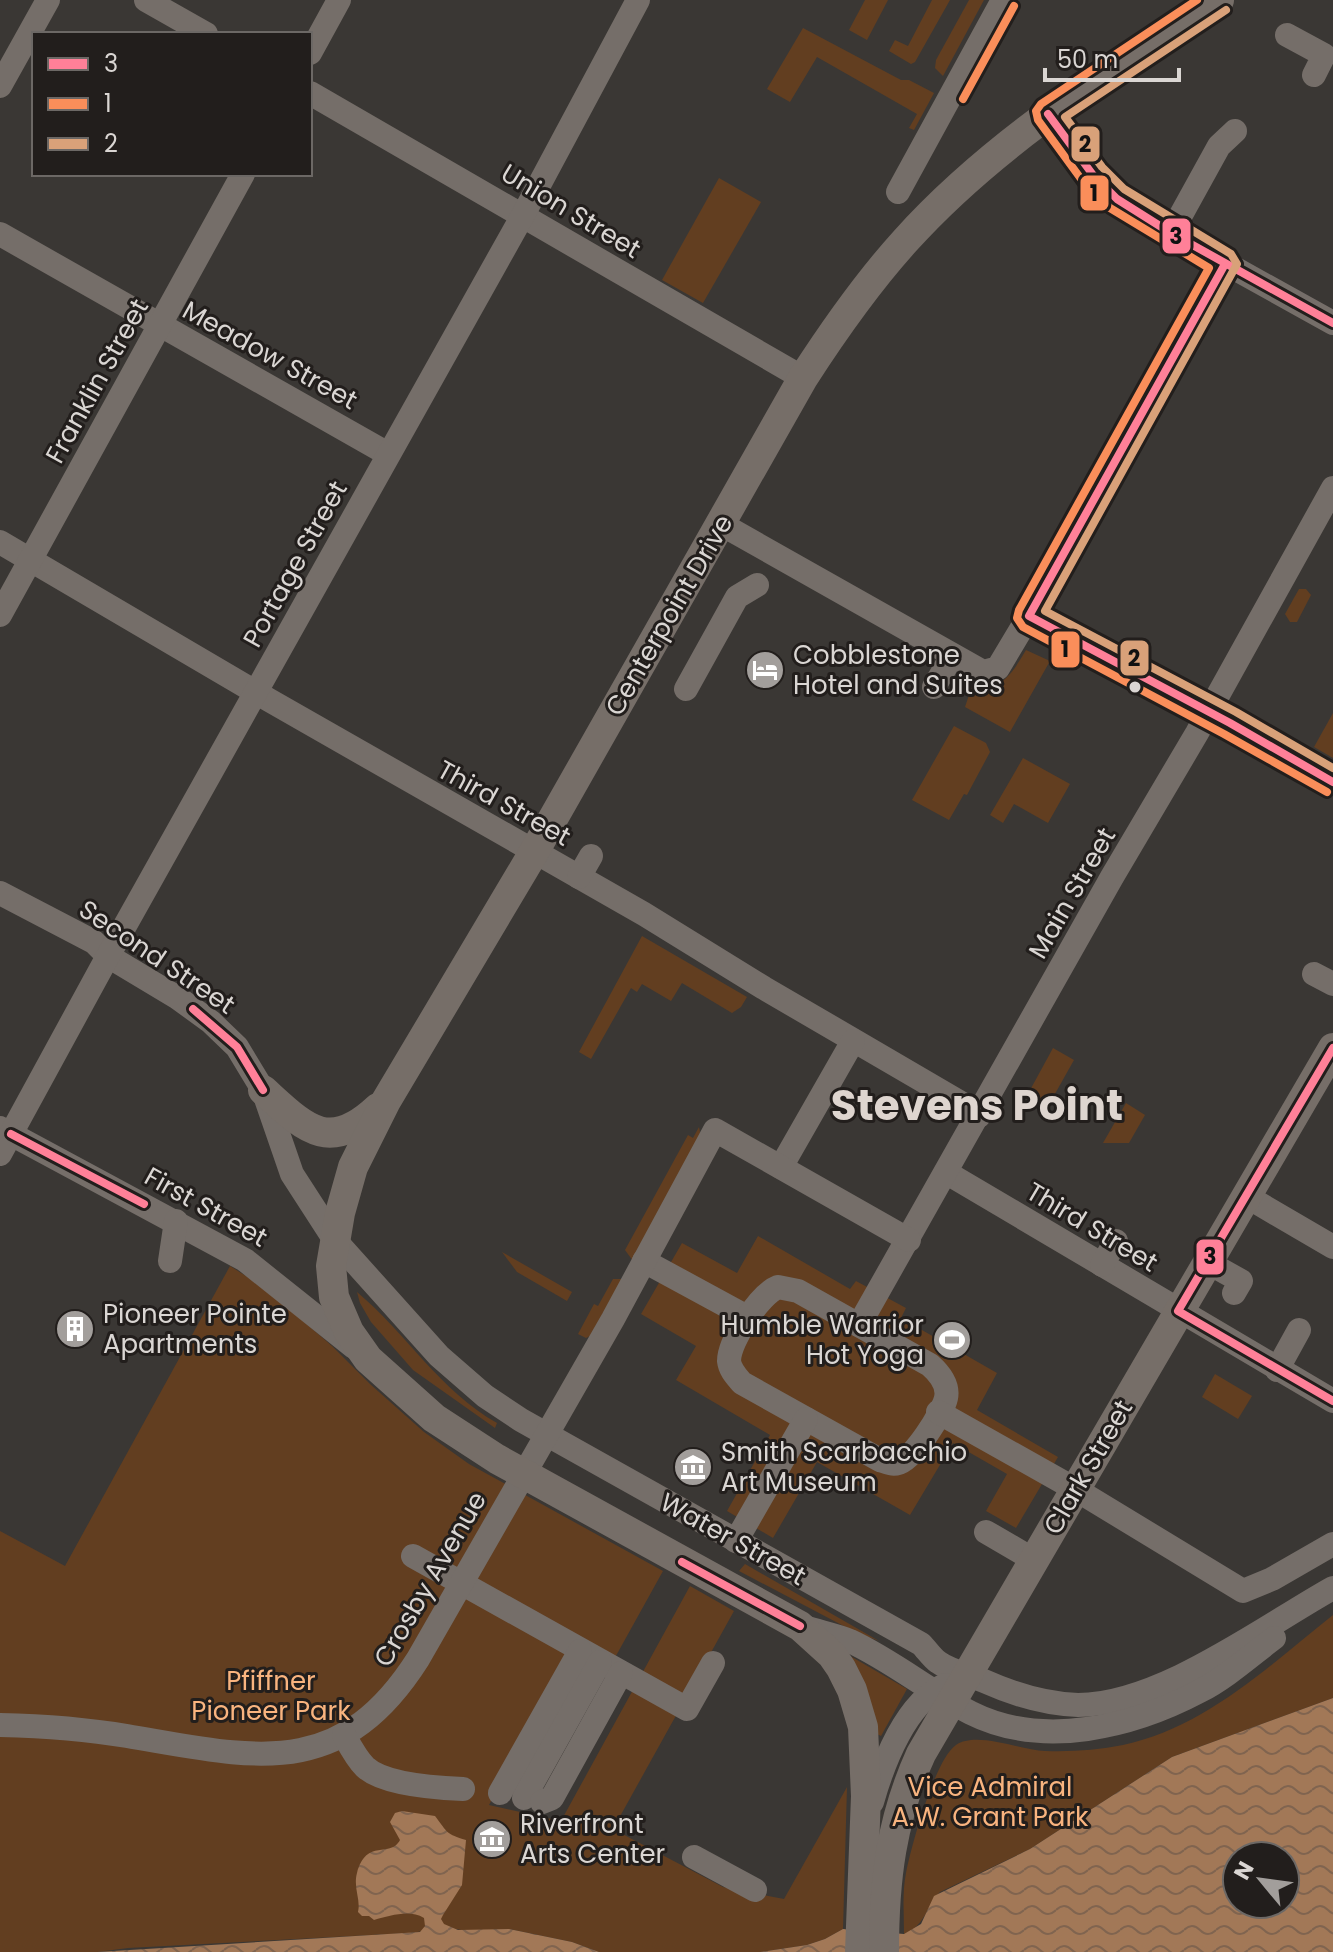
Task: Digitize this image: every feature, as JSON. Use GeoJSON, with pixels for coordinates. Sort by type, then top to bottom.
{"type":"FeatureCollection","features":[{"type":"Feature","properties":{"kind":"main road","name":"Centerpoint Drive"},"geometry":{"type":"LineString","coordinates":[[368,1359],[349,1332],[334,1297],[331,1266],[334,1239],[353,1167],[386,1101],[534,852],[803,378],[845,314],[906,239],[990,160],[1048,114],[1219,0]]}},
{"type":"Feature","properties":{"kind":"main road","name":"Clark Street"},"geometry":{"type":"LineString","coordinates":[[873,1900],[887,1867],[906,1790],[942,1696],[970,1675],[1333,1048]]}},
{"type":"Feature","properties":{"kind":"main road"},"geometry":{"type":"LineString","coordinates":[[263,1090],[294,1119],[324,1132],[348,1131],[358,1126],[386,1101]]}},
{"type":"Feature","properties":{"kind":"main road","name":"Water Street"},"geometry":{"type":"LineString","coordinates":[[368,1359],[456,1435],[800,1626]]}},
{"type":"Feature","properties":{"kind":"main road"},"geometry":{"type":"LineString","coordinates":[[800,1626],[832,1655],[852,1690],[860,1712],[865,1742],[864,1830],[873,1900],[884,1952]]}},
{"type":"Feature","properties":{"kind":"main road"},"geometry":{"type":"LineString","coordinates":[[860,1952],[873,1900]]}},
{"type":"Feature","properties":{"kind":"street"},"geometry":{"type":"LineString","coordinates":[[0,86],[48,0]]}},
{"type":"Feature","properties":{"kind":"street"},"geometry":{"type":"LineString","coordinates":[[146,0],[202,32]]}},
{"type":"Feature","properties":{"kind":"street"},"geometry":{"type":"LineString","coordinates":[[312,49],[339,0]]}},
{"type":"Feature","properties":{"kind":"street","name":"Portage Street"},"geometry":{"type":"LineString","coordinates":[[4,1139],[523,215],[638,0]]}},
{"type":"Feature","properties":{"kind":"street"},"geometry":{"type":"LineString","coordinates":[[898,192],[1003,0]]}},
{"type":"Feature","properties":{"kind":"street"},"geometry":{"type":"LineString","coordinates":[[1287,35],[1324,55],[1314,75]]}},
{"type":"Feature","properties":{"kind":"street","name":"Union Street"},"geometry":{"type":"LineString","coordinates":[[312,94],[803,378]]}},
{"type":"Feature","properties":{"kind":"street"},"geometry":{"type":"LineString","coordinates":[[1048,114],[1117,199],[1171,233],[1333,323]]}},
{"type":"Feature","properties":{"kind":"street"},"geometry":{"type":"LineString","coordinates":[[1171,233],[1210,184],[1231,144]]}},
{"type":"Feature","properties":{"kind":"street","name":"Franklin Street"},"geometry":{"type":"LineString","coordinates":[[0,615],[242,176]]}},
{"type":"Feature","properties":{"kind":"street","name":"Meadow Street"},"geometry":{"type":"LineString","coordinates":[[0,234],[388,454]]}},
{"type":"Feature","properties":{"kind":"street"},"geometry":{"type":"LineString","coordinates":[[721,524],[952,656],[976,669],[991,672],[998,668],[1029,616],[1225,264]]}},
{"type":"Feature","properties":{"kind":"street","name":"Main Street"},"geometry":{"type":"LineString","coordinates":[[859,1325],[1112,877],[1209,712],[1333,488]]}},
{"type":"Feature","properties":{"kind":"street","name":"Third Street"},"geometry":{"type":"LineString","coordinates":[[0,542],[579,877],[979,1116]]}},
{"type":"Feature","properties":{"kind":"street"},"geometry":{"type":"LineString","coordinates":[[686,689],[737,597],[757,585]]}},
{"type":"Feature","properties":{"kind":"street"},"geometry":{"type":"LineString","coordinates":[[1029,616],[1333,782]]}},
{"type":"Feature","properties":{"kind":"street"},"geometry":{"type":"LineString","coordinates":[[934,687],[952,656]]}},
{"type":"Feature","properties":{"kind":"street"},"geometry":{"type":"LineString","coordinates":[[579,877],[591,856]]}},
{"type":"Feature","properties":{"kind":"street","name":"Second Street"},"geometry":{"type":"LineString","coordinates":[[0,893],[94,942],[108,956],[178,998],[211,1022],[237,1047],[263,1090]]}},
{"type":"Feature","properties":{"kind":"street"},"geometry":{"type":"LineString","coordinates":[[853,1041],[781,1167],[909,1240]]}},
{"type":"Feature","properties":{"kind":"street","name":"Water Street"},"geometry":{"type":"LineString","coordinates":[[263,1090],[292,1174],[334,1239],[464,1379],[485,1396],[546,1434],[736,1541],[882,1610],[927,1635],[940,1664],[1019,1695],[1056,1703],[1080,1705],[1123,1697],[1189,1671],[1333,1590]]}},
{"type":"Feature","properties":{"kind":"street","name":"Crosby Avenue"},"geometry":{"type":"LineString","coordinates":[[0,1725],[60,1727],[208,1750],[263,1754],[310,1748],[344,1735],[367,1720],[400,1687],[461,1585],[715,1130],[781,1167]]}},
{"type":"Feature","properties":{"kind":"street","name":"First Street"},"geometry":{"type":"LineString","coordinates":[[4,1139],[176,1221],[263,1272],[368,1359]]}},
{"type":"Feature","properties":{"kind":"street","name":"Third Street"},"geometry":{"type":"LineString","coordinates":[[947,1173],[1090,1265],[1178,1311],[1333,1401]]}},
{"type":"Feature","properties":{"kind":"street"},"geometry":{"type":"LineString","coordinates":[[1246,1196],[1333,1247]]}},
{"type":"Feature","properties":{"kind":"street"},"geometry":{"type":"LineString","coordinates":[[170,1261],[176,1221]]}},
{"type":"Feature","properties":{"kind":"street"},"geometry":{"type":"LineString","coordinates":[[1090,1265],[1116,1241]]}},
{"type":"Feature","properties":{"kind":"street"},"geometry":{"type":"LineString","coordinates":[[644,1261],[749,1318]]}},
{"type":"Feature","properties":{"kind":"street"},"geometry":{"type":"LineString","coordinates":[[1207,1262],[1241,1281],[1234,1293]]}},
{"type":"Feature","properties":{"kind":"street"},"geometry":{"type":"LineString","coordinates":[[778,1287],[788,1287],[859,1325],[930,1365],[943,1379],[946,1398],[908,1459],[890,1464],[742,1383],[729,1366],[733,1344],[761,1298],[778,1287]]}},
{"type":"Feature","properties":{"kind":"street"},"geometry":{"type":"LineString","coordinates":[[1277,1370],[1299,1330]]}},
{"type":"Feature","properties":{"kind":"street"},"geometry":{"type":"LineString","coordinates":[[938,1412],[1075,1489],[1243,1591],[1272,1579],[1333,1544]]}},
{"type":"Feature","properties":{"kind":"street"},"geometry":{"type":"LineString","coordinates":[[736,1541],[806,1419]]}},
{"type":"Feature","properties":{"kind":"street"},"geometry":{"type":"LineString","coordinates":[[986,1532],[1034,1560]]}},
{"type":"Feature","properties":{"kind":"street"},"geometry":{"type":"LineString","coordinates":[[413,1556],[687,1709],[713,1663]]}},
{"type":"Feature","properties":{"kind":"street","name":"Water Street"},"geometry":{"type":"LineString","coordinates":[[800,1626],[850,1641],[942,1696],[997,1724],[1068,1732],[1116,1724],[1201,1691],[1333,1590]]}},
{"type":"Feature","properties":{"kind":"street"},"geometry":{"type":"LineString","coordinates":[[601,1662],[521,1798],[601,1662]]}},
{"type":"Feature","properties":{"kind":"street"},"geometry":{"type":"LineString","coordinates":[[864,1830],[883,1765],[917,1707],[942,1696]]}},
{"type":"Feature","properties":{"kind":"street"},"geometry":{"type":"LineString","coordinates":[[344,1735],[365,1767],[381,1776],[435,1788],[463,1789]]}},
{"type":"Feature","properties":{"kind":"street"},"geometry":{"type":"LineString","coordinates":[[694,1857],[755,1890]]}},
{"type":"Feature","properties":{"kind":"green space"},"geometry":{"type":"Polygon","coordinates":[[[865,0],[888,0],[867,40],[849,30],[865,0]]]}},
{"type":"Feature","properties":{"kind":"green space"},"geometry":{"type":"Polygon","coordinates":[[[932,0],[950,0],[911,64],[889,51],[895,40],[908,46],[932,0]]]}},
{"type":"Feature","properties":{"kind":"green space"},"geometry":{"type":"Polygon","coordinates":[[[969,0],[984,0],[943,76],[935,68],[936,60],[969,0]]]}},
{"type":"Feature","properties":{"kind":"green space"},"geometry":{"type":"Polygon","coordinates":[[[803,28],[901,80],[909,80],[934,93],[914,130],[909,128],[917,114],[817,57],[790,102],[767,89],[803,28]]]}},
{"type":"Feature","properties":{"kind":"green space"},"geometry":{"type":"Polygon","coordinates":[[[719,178],[761,202],[703,303],[662,280],[719,178]]]}},
{"type":"Feature","properties":{"kind":"green space"},"geometry":{"type":"Polygon","coordinates":[[[1299,589],[1306,589],[1311,595],[1297,622],[1290,622],[1285,614],[1299,589]]]}},
{"type":"Feature","properties":{"kind":"green space"},"geometry":{"type":"Polygon","coordinates":[[[1026,650],[1050,661],[1010,732],[965,707],[972,686],[991,686],[1005,679],[1026,650]]]}},
{"type":"Feature","properties":{"kind":"green space"},"geometry":{"type":"Polygon","coordinates":[[[1333,713],[1333,758],[1314,747],[1333,713]]]}},
{"type":"Feature","properties":{"kind":"green space"},"geometry":{"type":"Polygon","coordinates":[[[954,726],[986,743],[990,752],[967,795],[964,794],[949,820],[912,800],[954,726]]]}},
{"type":"Feature","properties":{"kind":"green space"},"geometry":{"type":"Polygon","coordinates":[[[1023,758],[1070,784],[1048,823],[1014,804],[1003,823],[990,815],[1023,758]]]}},
{"type":"Feature","properties":{"kind":"green space"},"geometry":{"type":"Polygon","coordinates":[[[642,936],[747,997],[741,1007],[732,1013],[682,983],[671,1001],[642,984],[637,992],[631,988],[591,1059],[579,1052],[642,936]]]}},
{"type":"Feature","properties":{"kind":"green space"},"geometry":{"type":"Polygon","coordinates":[[[1053,1048],[1074,1060],[1047,1108],[1029,1098],[1029,1092],[1053,1048]]]}},
{"type":"Feature","properties":{"kind":"green space"},"geometry":{"type":"Polygon","coordinates":[[[1126,1103],[1145,1115],[1129,1143],[1103,1143],[1126,1103]]]}},
{"type":"Feature","properties":{"kind":"green space"},"geometry":{"type":"Polygon","coordinates":[[[699,1127],[701,1137],[633,1261],[625,1250],[688,1135],[693,1138],[699,1127]]]}},
{"type":"Feature","properties":{"kind":"green space"},"geometry":{"type":"Polygon","coordinates":[[[758,1236],[850,1289],[856,1281],[906,1308],[901,1318],[997,1373],[977,1410],[1058,1457],[1016,1528],[986,1511],[1007,1474],[953,1443],[910,1515],[817,1462],[773,1538],[727,1511],[770,1435],[676,1380],[696,1346],[641,1314],[682,1243],[737,1273],[758,1236]]]}},
{"type":"Feature","properties":{"kind":"green space"},"geometry":{"type":"Polygon","coordinates":[[[502,1252],[572,1292],[567,1301],[517,1272],[502,1252]]]}},
{"type":"Feature","properties":{"kind":"green space","name":"Pfiffner Pioneer Park"},"geometry":{"type":"Polygon","coordinates":[[[230,1266],[265,1288],[424,1432],[469,1464],[663,1571],[612,1663],[505,1775],[489,1805],[561,1821],[690,1586],[734,1611],[613,1829],[723,1887],[784,1899],[847,1787],[843,1929],[807,1945],[760,1952],[599,1952],[572,1942],[509,1929],[467,1931],[450,1928],[97,1952],[0,1952],[0,1531],[65,1566],[230,1266]]]}},
{"type":"Feature","properties":{"kind":"green space"},"geometry":{"type":"Polygon","coordinates":[[[613,1279],[623,1279],[590,1336],[586,1338],[578,1334],[594,1304],[598,1306],[613,1279]]]}},
{"type":"Feature","properties":{"kind":"green space"},"geometry":{"type":"Polygon","coordinates":[[[357,1292],[458,1395],[497,1423],[495,1428],[413,1370],[371,1322],[357,1292]]]}},
{"type":"Feature","properties":{"kind":"green space"},"geometry":{"type":"Polygon","coordinates":[[[1215,1374],[1252,1396],[1238,1419],[1202,1397],[1215,1374]]]}},
{"type":"Feature","properties":{"kind":"green space"},"geometry":{"type":"Polygon","coordinates":[[[745,1564],[879,1641],[855,1632],[739,1571],[745,1564]]]}},
{"type":"Feature","properties":{"kind":"green space","name":"Vice Admiral A.W. Grant Park"},"geometry":{"type":"Polygon","coordinates":[[[1333,1615],[1333,1698],[1172,1757],[1030,1849],[940,1892],[917,1926],[904,1934],[904,1888],[913,1844],[932,1785],[948,1753],[956,1745],[965,1741],[987,1740],[1035,1750],[1075,1751],[1114,1747],[1153,1737],[1209,1710],[1260,1674],[1333,1615]]]}},
{"type":"Feature","properties":{"kind":"green space"},"geometry":{"type":"Polygon","coordinates":[[[845,1653],[907,1689],[881,1736],[877,1734],[845,1653]]]}},
{"type":"Feature","properties":{"kind":"water"},"geometry":{"type":"Polygon","coordinates":[[[1333,1698],[1333,1952],[760,1952],[807,1945],[843,1929],[904,1934],[921,1924],[934,1896],[1030,1849],[1172,1757],[1333,1698]]]}},
{"type":"Feature","properties":{"kind":"water"},"geometry":{"type":"Polygon","coordinates":[[[402,1811],[435,1816],[448,1832],[466,1840],[462,1885],[441,1919],[444,1924],[458,1930],[509,1929],[572,1942],[599,1952],[97,1952],[420,1932],[425,1926],[424,1918],[418,1915],[399,1914],[374,1920],[358,1912],[356,1878],[361,1862],[372,1852],[396,1845],[400,1840],[390,1822],[395,1813],[402,1811]]]}},
{"type":"Feature","properties":{"kind":"transit line","name":"1"},"geometry":{"type":"LineString","coordinates":[[1197,0],[1041,104],[1036,111],[1038,120],[1084,183],[1110,208],[1209,268],[1017,618],[1023,627],[1327,792]]}},
{"type":"Feature","properties":{"kind":"transit line","name":"1"},"geometry":{"type":"LineString","coordinates":[[963,99],[1014,6]]}},
{"type":"Feature","properties":{"kind":"transit line","name":"2"},"geometry":{"type":"LineString","coordinates":[[1226,10],[1065,117],[1102,167],[1124,189],[1231,254],[1237,264],[1045,611],[1236,712],[1333,768]]}},
{"type":"Feature","properties":{"kind":"transit line","name":"3"},"geometry":{"type":"LineString","coordinates":[[1048,114],[1093,175],[1117,199],[1171,233],[1333,323]]}},
{"type":"Feature","properties":{"kind":"transit line","name":"3"},"geometry":{"type":"LineString","coordinates":[[1225,264],[1029,616],[1230,723],[1333,782]]}},
{"type":"Feature","properties":{"kind":"transit line","name":"3"},"geometry":{"type":"LineString","coordinates":[[193,1009],[237,1047],[263,1090]]}},
{"type":"Feature","properties":{"kind":"transit line","name":"3"},"geometry":{"type":"LineString","coordinates":[[1333,1048],[1178,1311],[1333,1401]]}},
{"type":"Feature","properties":{"kind":"transit line","name":"3"},"geometry":{"type":"LineString","coordinates":[[11,1134],[144,1204]]}},
{"type":"Feature","properties":{"kind":"transit line","name":"3"},"geometry":{"type":"LineString","coordinates":[[682,1562],[800,1626]]}},
{"type":"Feature","properties":{"kind":"place","name":"Cobblestone Hotel and Suites"},"geometry":{"type":"Point","coordinates":[765,670]}},
{"type":"Feature","properties":{"kind":"place","name":"Pioneer Pointe Apartments"},"geometry":{"type":"Point","coordinates":[75,1329]}},
{"type":"Feature","properties":{"kind":"place","name":"Humble Warrior Hot Yoga"},"geometry":{"type":"Point","coordinates":[952,1340]}},
{"type":"Feature","properties":{"kind":"place","name":"Smith Scarbacchio Art Museum"},"geometry":{"type":"Point","coordinates":[693,1467]}},
{"type":"Feature","properties":{"kind":"place","name":"Riverfront Arts Center"},"geometry":{"type":"Point","coordinates":[492,1839]}},
{"type":"Feature","properties":{"kind":"district","name":"Stevens Point"},"geometry":{"type":"Point","coordinates":[977,1105]}}]}
